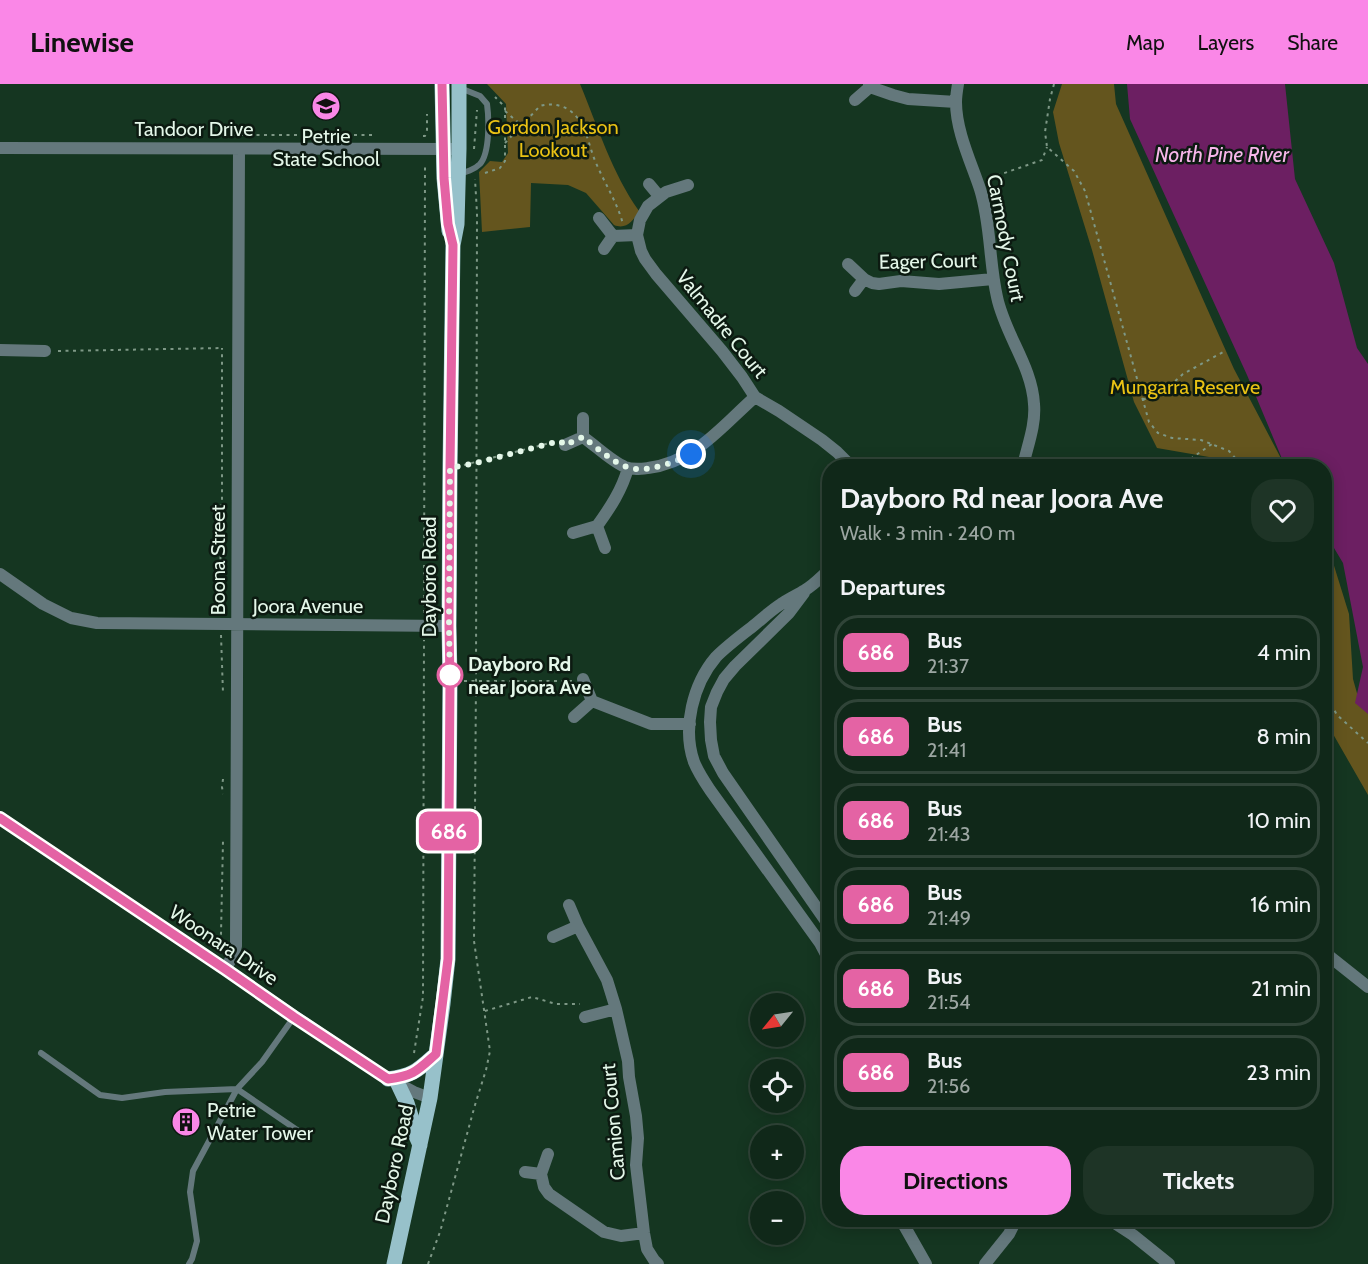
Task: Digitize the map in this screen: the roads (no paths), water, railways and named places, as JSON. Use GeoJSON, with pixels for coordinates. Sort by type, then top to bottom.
{"type":"FeatureCollection","features":[{"type":"Feature","properties":{"kind":"main road","name":"Dayboro Road"},"geometry":{"type":"LineString","coordinates":[[394,1264],[430,1098],[448,959],[450,468],[453,245],[457,224],[458,174],[442,84]]}},
{"type":"Feature","properties":{"kind":"main road","name":"Dayboro Road"},"geometry":{"type":"LineString","coordinates":[[453,245],[448,224],[444,178],[452,149],[459,86]]}},
{"type":"Feature","properties":{"kind":"main road"},"geometry":{"type":"LineString","coordinates":[[420,1145],[411,1125],[407,1103],[393,1082],[410,1075],[436,1054]]}},
{"type":"Feature","properties":{"kind":"street","name":"Carmody Court"},"geometry":{"type":"LineString","coordinates":[[958,84],[956,102],[959,125],[980,190],[988,226],[993,279],[1003,319],[1027,371],[1032,388],[1034,420],[1025,459]]}},
{"type":"Feature","properties":{"kind":"street"},"geometry":{"type":"LineString","coordinates":[[855,100],[869,85],[908,99],[956,102]]}},
{"type":"Feature","properties":{"kind":"street","name":"Tandoor Drive"},"geometry":{"type":"LineString","coordinates":[[0,148],[452,149]]}},
{"type":"Feature","properties":{"kind":"street","name":"Boona Street"},"geometry":{"type":"LineString","coordinates":[[225,969],[236,946],[238,149]]}},
{"type":"Feature","properties":{"kind":"street"},"geometry":{"type":"LineString","coordinates":[[649,184],[659,196]]}},
{"type":"Feature","properties":{"kind":"street"},"geometry":{"type":"LineString","coordinates":[[604,249],[625,235],[659,196],[688,185]]}},
{"type":"Feature","properties":{"kind":"street","name":"Valmadre Court"},"geometry":{"type":"LineString","coordinates":[[599,218],[625,235],[641,251],[649,266],[722,351],[755,397],[822,440],[844,459]]}},
{"type":"Feature","properties":{"kind":"street","name":"Eager Court"},"geometry":{"type":"LineString","coordinates":[[848,264],[864,279],[879,284],[901,281],[939,284],[993,279]]}},
{"type":"Feature","properties":{"kind":"street","name":"Eager Court"},"geometry":{"type":"LineString","coordinates":[[855,291],[864,279]]}},
{"type":"Feature","properties":{"kind":"street"},"geometry":{"type":"LineString","coordinates":[[0,350],[45,351]]}},
{"type":"Feature","properties":{"kind":"street"},"geometry":{"type":"LineString","coordinates":[[583,437],[619,464],[628,468],[655,467],[691,454],[755,397]]}},
{"type":"Feature","properties":{"kind":"street"},"geometry":{"type":"LineString","coordinates":[[583,418],[583,437]]}},
{"type":"Feature","properties":{"kind":"street"},"geometry":{"type":"LineString","coordinates":[[565,445],[583,437]]}},
{"type":"Feature","properties":{"kind":"street"},"geometry":{"type":"LineString","coordinates":[[573,533],[597,526],[620,490],[628,468]]}},
{"type":"Feature","properties":{"kind":"street"},"geometry":{"type":"LineString","coordinates":[[597,526],[605,548]]}},
{"type":"Feature","properties":{"kind":"street","name":"Joora Avenue"},"geometry":{"type":"LineString","coordinates":[[0,574],[44,604],[71,618],[97,623],[449,626]]}},
{"type":"Feature","properties":{"kind":"street"},"geometry":{"type":"LineString","coordinates":[[822,576],[724,679],[711,707],[710,722],[714,756],[723,773],[822,915]]}},
{"type":"Feature","properties":{"kind":"street"},"geometry":{"type":"LineString","coordinates":[[807,590],[780,605],[726,647],[715,659],[704,675],[695,695],[690,724],[692,750],[700,774],[822,947]]}},
{"type":"Feature","properties":{"kind":"street"},"geometry":{"type":"LineString","coordinates":[[583,679],[592,701],[651,724],[690,724]]}},
{"type":"Feature","properties":{"kind":"street"},"geometry":{"type":"LineString","coordinates":[[574,717],[592,701]]}},
{"type":"Feature","properties":{"kind":"street","name":"Woonara Drive"},"geometry":{"type":"LineString","coordinates":[[0,818],[393,1082],[430,1098]]}},
{"type":"Feature","properties":{"kind":"street","name":"Camion Court"},"geometry":{"type":"LineString","coordinates":[[569,905],[606,980],[616,1009],[628,1061],[636,1116],[638,1138],[636,1165],[644,1233],[647,1249],[658,1264]]}},
{"type":"Feature","properties":{"kind":"street"},"geometry":{"type":"LineString","coordinates":[[553,937],[578,926]]}},
{"type":"Feature","properties":{"kind":"street"},"geometry":{"type":"LineString","coordinates":[[1332,958],[1368,987]]}},
{"type":"Feature","properties":{"kind":"street"},"geometry":{"type":"LineString","coordinates":[[585,1017],[616,1009]]}},
{"type":"Feature","properties":{"kind":"street"},"geometry":{"type":"LineString","coordinates":[[548,1154],[541,1174],[544,1187],[549,1194],[604,1232],[621,1236],[644,1233]]}},
{"type":"Feature","properties":{"kind":"street"},"geometry":{"type":"LineString","coordinates":[[525,1172],[541,1174]]}},
{"type":"Feature","properties":{"kind":"street"},"geometry":{"type":"LineString","coordinates":[[905,1227],[926,1264]]}},
{"type":"Feature","properties":{"kind":"street"},"geometry":{"type":"LineString","coordinates":[[986,1264],[1013,1227]]}},
{"type":"Feature","properties":{"kind":"street"},"geometry":{"type":"LineString","coordinates":[[1122,1227],[1169,1264]]}},
{"type":"Feature","properties":{"kind":"lane"},"geometry":{"type":"LineString","coordinates":[[458,174],[475,168],[484,158],[488,147],[488,108],[485,101],[480,96],[459,86]]}},
{"type":"Feature","properties":{"kind":"lane"},"geometry":{"type":"LineString","coordinates":[[189,1264],[198,1241],[190,1192],[193,1170],[237,1089],[261,1062],[294,1017]]}},
{"type":"Feature","properties":{"kind":"lane"},"geometry":{"type":"LineString","coordinates":[[41,1053],[100,1095],[122,1098],[165,1092],[237,1089],[300,1132]]}},
{"type":"Feature","properties":{"kind":"water","name":"North Pine River"},"geometry":{"type":"Polygon","coordinates":[[[1127,84],[1285,84],[1295,179],[1334,263],[1357,348],[1368,364],[1368,714],[1355,703],[1363,667],[1343,563],[1332,545],[1332,459],[1282,459],[1247,375],[1130,119],[1127,84]]]}},
{"type":"Feature","properties":{"kind":"place","name":"Petrie State School"},"geometry":{"type":"Point","coordinates":[326,106]}},
{"type":"Feature","properties":{"kind":"place","name":"Dayboro Rd near Joora Ave"},"geometry":{"type":"Point","coordinates":[450,675]}},
{"type":"Feature","properties":{"kind":"place","name":"Petrie Water Tower"},"geometry":{"type":"Point","coordinates":[186,1122]}},
{"type":"Feature","properties":{"kind":"park label","name":"Gordon Jackson Lookout"},"geometry":{"type":"Point","coordinates":[553,138]}},
{"type":"Feature","properties":{"kind":"park label","name":"Mungarra Reserve"},"geometry":{"type":"Point","coordinates":[1185,387]}}]}
